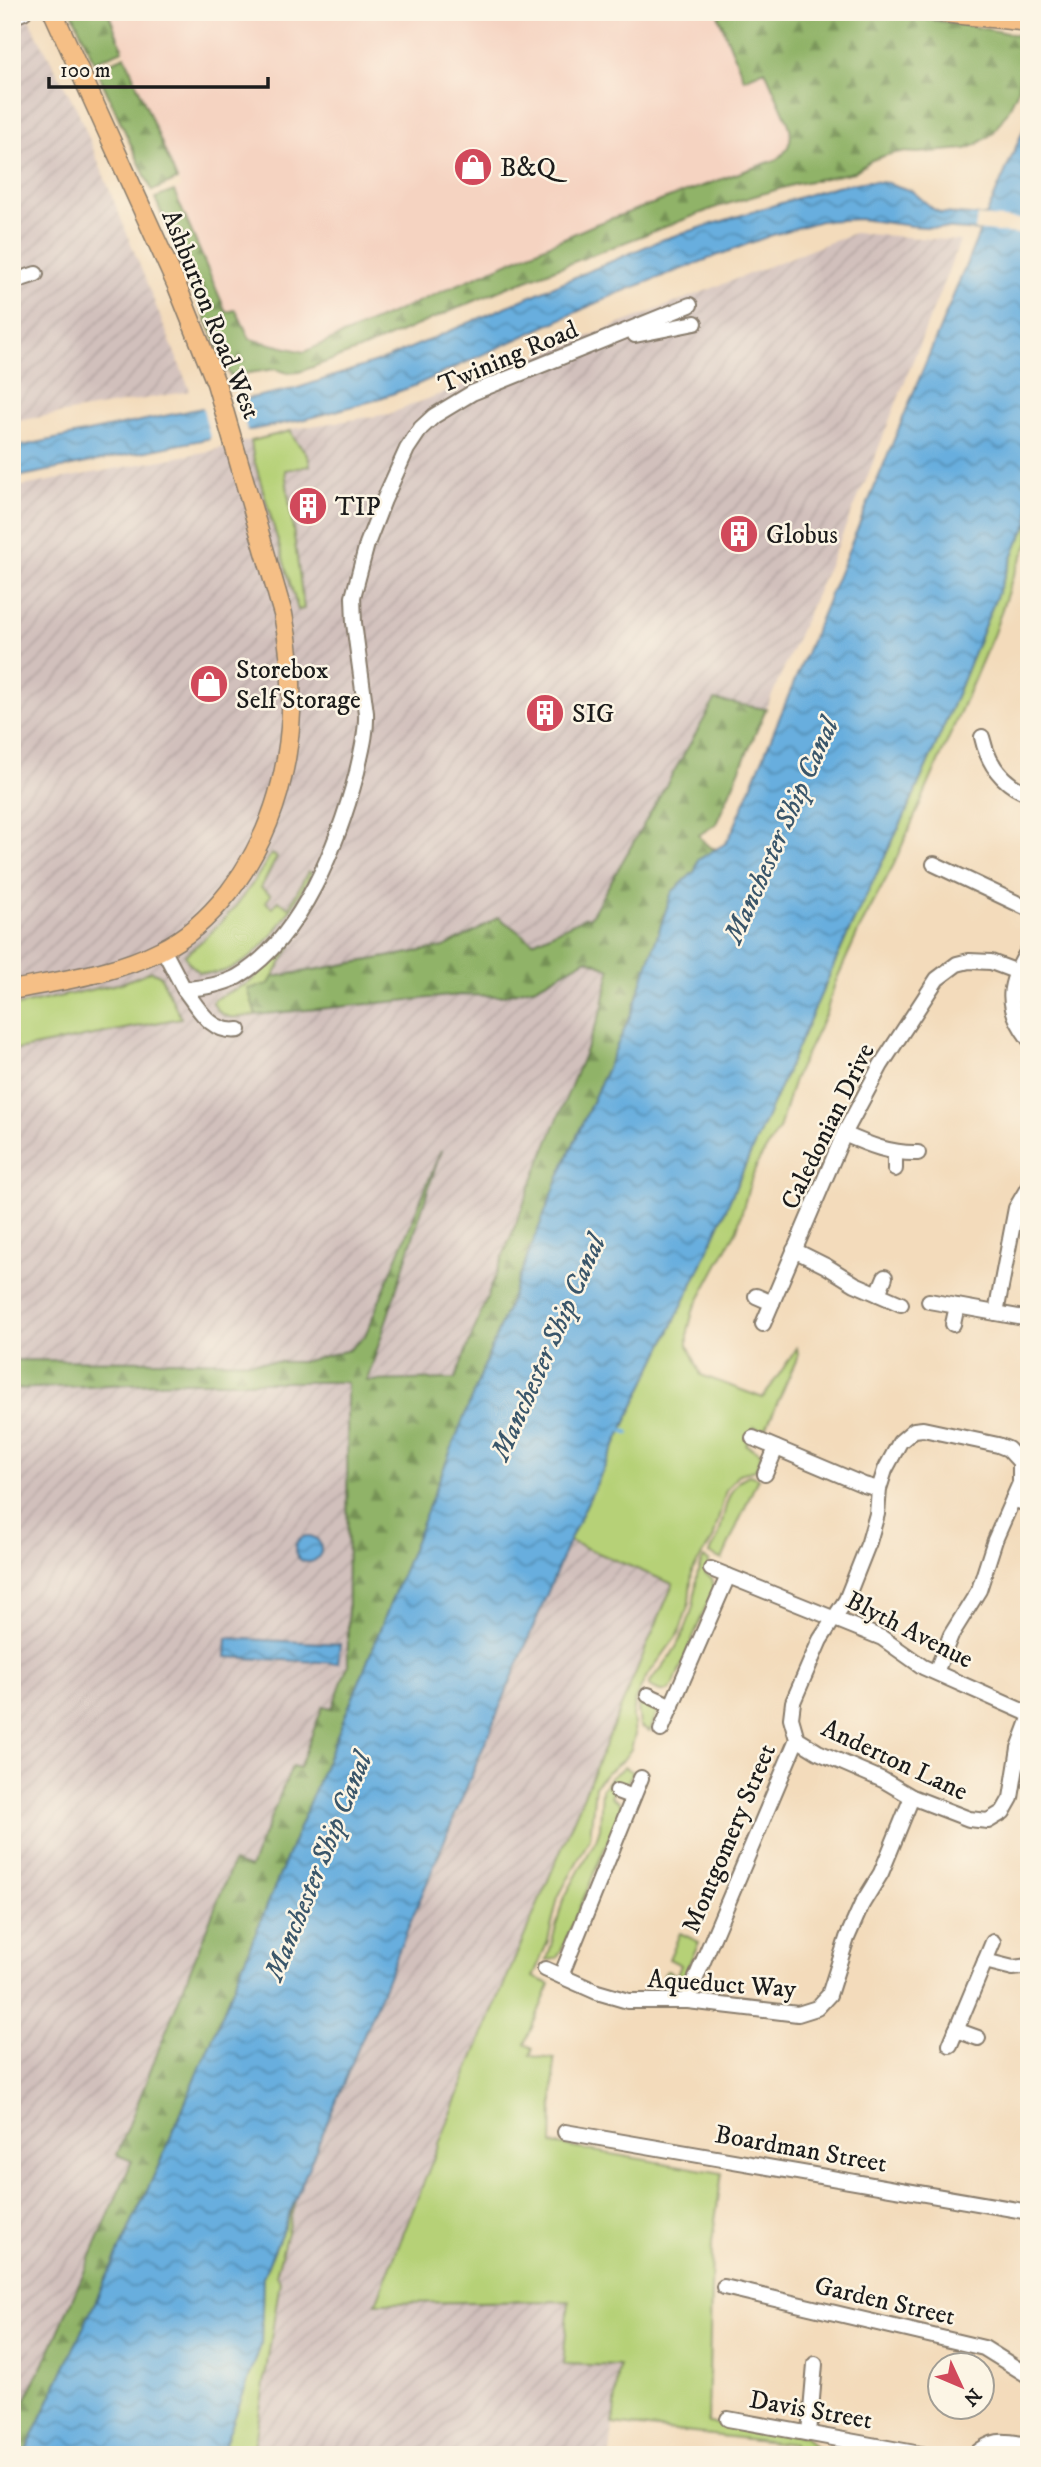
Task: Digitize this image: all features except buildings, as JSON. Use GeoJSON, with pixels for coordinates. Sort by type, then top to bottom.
{"type":"FeatureCollection","features":[{"type":"Feature","properties":{"kind":"main road","name":"Ashburton Road West"},"geometry":{"type":"LineString","coordinates":[[12,990],[118,968],[163,949],[203,920],[221,902],[250,861],[279,794],[289,745],[292,696],[289,644],[283,614],[216,383],[177,286],[53,12]]}},
{"type":"Feature","properties":{"kind":"main road"},"geometry":{"type":"LineString","coordinates":[[934,12],[1029,22]]}},
{"type":"Feature","properties":{"kind":"street"},"geometry":{"type":"LineString","coordinates":[[12,17],[24,12]]}},
{"type":"Feature","properties":{"kind":"street"},"geometry":{"type":"LineString","coordinates":[[12,282],[36,274]]}},
{"type":"Feature","properties":{"kind":"street"},"geometry":{"type":"LineString","coordinates":[[607,340],[690,305]]}},
{"type":"Feature","properties":{"kind":"street"},"geometry":{"type":"LineString","coordinates":[[607,340],[695,323]]}},
{"type":"Feature","properties":{"kind":"street","name":"Twining Road"},"geometry":{"type":"LineString","coordinates":[[184,989],[233,979],[266,954],[297,915],[331,850],[352,791],[365,730],[366,713],[353,597],[367,544],[407,449],[421,428],[449,405],[472,393],[607,340]]}},
{"type":"Feature","properties":{"kind":"street"},"geometry":{"type":"LineString","coordinates":[[982,737],[995,769],[1010,785],[1029,794]]}},
{"type":"Feature","properties":{"kind":"street"},"geometry":{"type":"LineString","coordinates":[[934,864],[1029,909]]}},
{"type":"Feature","properties":{"kind":"street"},"geometry":{"type":"LineString","coordinates":[[1029,948],[1015,971],[1010,991],[1014,1015],[1029,1039]]}},
{"type":"Feature","properties":{"kind":"street"},"geometry":{"type":"LineString","coordinates":[[163,949],[184,989],[210,1022],[228,1031],[239,1030]]}},
{"type":"Feature","properties":{"kind":"street","name":"Caledonian Drive"},"geometry":{"type":"LineString","coordinates":[[763,1324],[844,1134],[881,1065],[937,979],[957,964],[969,961],[991,962],[1015,971]]}},
{"type":"Feature","properties":{"kind":"street"},"geometry":{"type":"LineString","coordinates":[[844,1134],[895,1153],[918,1153]]}},
{"type":"Feature","properties":{"kind":"street"},"geometry":{"type":"LineString","coordinates":[[895,1153],[895,1168]]}},
{"type":"Feature","properties":{"kind":"street"},"geometry":{"type":"LineString","coordinates":[[996,1313],[1016,1208],[1029,1186]]}},
{"type":"Feature","properties":{"kind":"street"},"geometry":{"type":"LineString","coordinates":[[794,1250],[901,1304]]}},
{"type":"Feature","properties":{"kind":"street"},"geometry":{"type":"LineString","coordinates":[[878,1294],[886,1277]]}},
{"type":"Feature","properties":{"kind":"street"},"geometry":{"type":"LineString","coordinates":[[756,1296],[772,1303]]}},
{"type":"Feature","properties":{"kind":"street"},"geometry":{"type":"LineString","coordinates":[[929,1301],[1029,1319]]}},
{"type":"Feature","properties":{"kind":"street"},"geometry":{"type":"LineString","coordinates":[[953,1324],[957,1306]]}},
{"type":"Feature","properties":{"kind":"street","name":"Montgomery Street"},"geometry":{"type":"LineString","coordinates":[[688,2001],[797,1739],[791,1718],[793,1702],[820,1640],[846,1600],[869,1542],[877,1514],[880,1489],[889,1462],[900,1441],[914,1430],[923,1429],[1008,1449],[1015,1455],[1021,1468],[1020,1483],[995,1540],[979,1590],[951,1635],[936,1672]]}},
{"type":"Feature","properties":{"kind":"street"},"geometry":{"type":"LineString","coordinates":[[753,1438],[864,1485],[880,1489]]}},
{"type":"Feature","properties":{"kind":"street"},"geometry":{"type":"LineString","coordinates":[[765,1474],[776,1448]]}},
{"type":"Feature","properties":{"kind":"street"},"geometry":{"type":"LineString","coordinates":[[1013,1499],[1029,1505]]}},
{"type":"Feature","properties":{"kind":"street","name":"Blyth Avenue"},"geometry":{"type":"LineString","coordinates":[[711,1569],[883,1638],[915,1662],[1029,1714]]}},
{"type":"Feature","properties":{"kind":"street"},"geometry":{"type":"LineString","coordinates":[[661,1730],[728,1576]]}},
{"type":"Feature","properties":{"kind":"street"},"geometry":{"type":"LineString","coordinates":[[648,1695],[671,1706]]}},
{"type":"Feature","properties":{"kind":"street","name":"Anderton Lane"},"geometry":{"type":"LineString","coordinates":[[797,1739],[818,1752],[884,1780],[912,1797],[969,1819],[988,1821],[1003,1812],[1011,1798],[1019,1748],[1029,1721]]}},
{"type":"Feature","properties":{"kind":"street"},"geometry":{"type":"LineString","coordinates":[[561,1976],[641,1778]]}},
{"type":"Feature","properties":{"kind":"street"},"geometry":{"type":"LineString","coordinates":[[618,1791],[633,1797]]}},
{"type":"Feature","properties":{"kind":"street","name":"Aqueduct Way"},"geometry":{"type":"LineString","coordinates":[[545,1969],[597,1992],[628,2001],[688,2001],[808,2013],[825,2002],[834,1985],[840,1956],[857,1914],[881,1873],[912,1797]]}},
{"type":"Feature","properties":{"kind":"street"},"geometry":{"type":"LineString","coordinates":[[950,2045],[993,1942]]}},
{"type":"Feature","properties":{"kind":"street"},"geometry":{"type":"LineString","coordinates":[[985,1961],[1013,1968],[1029,1966]]}},
{"type":"Feature","properties":{"kind":"street"},"geometry":{"type":"LineString","coordinates":[[956,2029],[978,2038]]}},
{"type":"Feature","properties":{"kind":"street","name":"Boardman Street"},"geometry":{"type":"LineString","coordinates":[[565,2132],[1029,2212]]}},
{"type":"Feature","properties":{"kind":"street","name":"Garden Street"},"geometry":{"type":"LineString","coordinates":[[724,2287],[984,2348],[1029,2376]]}},
{"type":"Feature","properties":{"kind":"street"},"geometry":{"type":"LineString","coordinates":[[809,2433],[815,2364]]}},
{"type":"Feature","properties":{"kind":"street","name":"Davis Street"},"geometry":{"type":"LineString","coordinates":[[729,2419],[926,2455]]}},
{"type":"Feature","properties":{"kind":"street"},"geometry":{"type":"LineString","coordinates":[[974,2455],[991,2442],[1001,2440],[1029,2445]]}},
{"type":"Feature","properties":{"kind":"shaded area"},"geometry":{"type":"Polygon","coordinates":[[[12,12],[25,12],[78,111],[190,391],[12,422],[12,12]]]}},
{"type":"Feature","properties":{"kind":"shaded area"},"geometry":{"type":"Polygon","coordinates":[[[108,12],[719,12],[719,18],[745,79],[765,70],[788,122],[791,137],[784,154],[765,165],[596,224],[304,352],[250,339],[236,310],[226,313],[178,203],[174,191],[181,188],[108,12]]]}},
{"type":"Feature","properties":{"kind":"shaded area"},"geometry":{"type":"Polygon","coordinates":[[[854,233],[960,241],[866,480],[766,709],[715,700],[610,969],[602,1010],[455,1379],[347,1382],[348,1665],[331,1709],[322,1706],[298,1769],[292,1767],[250,1869],[233,1863],[117,2155],[132,2161],[50,2351],[12,2426],[12,488],[210,451],[292,429],[389,414],[854,233]]]}},
{"type":"Feature","properties":{"kind":"shaded area"},"geometry":{"type":"Polygon","coordinates":[[[569,1541],[673,1583],[476,2051],[376,2302],[569,2301],[619,2366],[610,2455],[221,2455],[263,2277],[569,1541]]]}},
{"type":"Feature","properties":{"kind":"green space"},"geometry":{"type":"Polygon","coordinates":[[[72,12],[108,12],[123,50],[94,62],[72,12]]]}},
{"type":"Feature","properties":{"kind":"green space"},"geometry":{"type":"Polygon","coordinates":[[[719,12],[868,12],[956,23],[1027,37],[1017,92],[993,133],[976,145],[966,149],[887,155],[872,160],[854,172],[796,184],[717,207],[503,289],[359,350],[299,372],[288,373],[275,369],[230,376],[155,198],[174,191],[226,312],[236,310],[250,339],[304,352],[596,224],[778,159],[790,142],[788,122],[765,70],[744,79],[719,12]]]}},
{"type":"Feature","properties":{"kind":"green space"},"geometry":{"type":"Polygon","coordinates":[[[125,56],[177,180],[152,191],[96,68],[125,56]]]}},
{"type":"Feature","properties":{"kind":"green space"},"geometry":{"type":"Polygon","coordinates":[[[291,431],[307,454],[310,466],[285,470],[304,609],[298,610],[251,441],[291,431]]]}},
{"type":"Feature","properties":{"kind":"green space"},"geometry":{"type":"Polygon","coordinates":[[[1029,522],[1029,543],[1013,576],[994,633],[894,864],[835,983],[826,1013],[794,1079],[779,1129],[758,1162],[737,1229],[693,1311],[688,1345],[701,1375],[763,1398],[797,1348],[798,1356],[765,1431],[754,1427],[746,1445],[761,1453],[756,1470],[739,1474],[726,1490],[713,1539],[692,1571],[689,1603],[679,1633],[645,1679],[635,1700],[635,1735],[631,1749],[595,1786],[590,1838],[558,1897],[548,1941],[533,1977],[550,1984],[525,2044],[533,2048],[530,2056],[554,2059],[552,2144],[722,2173],[712,2242],[708,2423],[805,2436],[814,2446],[817,2455],[793,2455],[793,2444],[613,2424],[619,2366],[563,2364],[569,2301],[376,2303],[476,2051],[673,1584],[569,1541],[699,1270],[849,931],[905,815],[1029,522]]]}},
{"type":"Feature","properties":{"kind":"green space"},"geometry":{"type":"Polygon","coordinates":[[[715,700],[766,709],[716,824],[699,835],[712,848],[719,849],[698,860],[695,871],[672,892],[632,1012],[561,1172],[364,1670],[210,2044],[158,2167],[24,2455],[12,2455],[12,2426],[50,2351],[132,2161],[117,2155],[233,1862],[250,1868],[292,1766],[299,1768],[323,1706],[332,1708],[348,1665],[347,1382],[182,1382],[12,1389],[12,1360],[301,1362],[349,1350],[365,1336],[441,1150],[367,1381],[455,1379],[602,1010],[610,969],[587,959],[536,987],[500,996],[461,995],[256,1015],[248,989],[269,984],[273,977],[444,947],[498,917],[533,942],[586,917],[590,918],[715,700]]]}},
{"type":"Feature","properties":{"kind":"green space"},"geometry":{"type":"Polygon","coordinates":[[[271,854],[277,857],[261,888],[271,895],[266,902],[272,908],[278,901],[289,907],[308,871],[312,873],[293,906],[252,955],[236,966],[218,972],[199,972],[188,962],[185,955],[233,909],[271,854]]]}},
{"type":"Feature","properties":{"kind":"green space"},"geometry":{"type":"Polygon","coordinates":[[[299,928],[269,984],[249,989],[256,1015],[232,1017],[221,1014],[213,1003],[214,999],[249,983],[274,959],[299,928]]]}},
{"type":"Feature","properties":{"kind":"green space"},"geometry":{"type":"Polygon","coordinates":[[[151,971],[160,975],[181,1018],[12,1051],[12,1007],[122,983],[151,971]]]}},
{"type":"Feature","properties":{"kind":"green space"},"geometry":{"type":"Polygon","coordinates":[[[749,1475],[758,1478],[722,1560],[710,1554],[719,1534],[731,1492],[741,1479],[749,1475]]]}},
{"type":"Feature","properties":{"kind":"green space"},"geometry":{"type":"Polygon","coordinates":[[[704,1558],[709,1561],[705,1573],[712,1578],[714,1587],[673,1686],[668,1691],[660,1691],[649,1686],[649,1683],[664,1666],[686,1628],[693,1606],[699,1569],[704,1558]]]}},
{"type":"Feature","properties":{"kind":"green space"},"geometry":{"type":"Polygon","coordinates":[[[641,1702],[653,1707],[657,1713],[650,1731],[640,1726],[638,1709],[641,1702]]]}},
{"type":"Feature","properties":{"kind":"green space"},"geometry":{"type":"Polygon","coordinates":[[[624,1767],[633,1772],[627,1783],[617,1782],[611,1797],[620,1802],[621,1810],[562,1949],[557,1958],[547,1961],[563,1900],[600,1828],[602,1789],[611,1777],[624,1767]]]}},
{"type":"Feature","properties":{"kind":"green space"},"geometry":{"type":"Polygon","coordinates":[[[680,1933],[699,1942],[678,1989],[662,1991],[667,1977],[664,1975],[667,1971],[677,1975],[681,1965],[669,1959],[680,1933]]]}},
{"type":"Feature","properties":{"kind":"green space"},"geometry":{"type":"Polygon","coordinates":[[[295,2201],[276,2275],[280,2281],[253,2455],[221,2455],[261,2345],[263,2277],[295,2201]]]}},
{"type":"Feature","properties":{"kind":"water","name":"Manchester Ship Canal"},"geometry":{"type":"Polygon","coordinates":[[[1029,117],[1029,522],[905,815],[849,931],[699,1270],[569,1541],[263,2277],[261,2345],[221,2455],[24,2455],[158,2167],[210,2044],[364,1670],[561,1172],[632,1012],[672,892],[695,871],[698,860],[726,843],[734,828],[980,231],[860,219],[820,221],[769,236],[618,293],[414,386],[372,401],[306,419],[12,478],[12,448],[298,388],[385,359],[661,240],[836,186],[869,181],[888,183],[912,191],[941,213],[986,216],[1029,117]]]}},
{"type":"Feature","properties":{"kind":"water"},"geometry":{"type":"Polygon","coordinates":[[[308,1536],[317,1540],[321,1549],[317,1558],[308,1562],[299,1558],[295,1549],[299,1540],[308,1536]]]}},
{"type":"Feature","properties":{"kind":"water"},"geometry":{"type":"Polygon","coordinates":[[[227,1638],[340,1644],[338,1663],[226,1657],[227,1638]]]}},
{"type":"Feature","properties":{"kind":"pier"},"geometry":{"type":"Polygon","coordinates":[[[977,216],[1029,220],[1029,235],[975,230],[977,216]]]}},
{"type":"Feature","properties":{"kind":"pier"},"geometry":{"type":"Polygon","coordinates":[[[239,397],[248,435],[211,442],[202,404],[239,397]]]}},
{"type":"Feature","properties":{"kind":"waterway"},"geometry":{"type":"LineString","coordinates":[[622,1430],[628,1433]]}},
{"type":"Feature","properties":{"kind":"place","name":"B&Q"},"geometry":{"type":"Point","coordinates":[473,167]}},
{"type":"Feature","properties":{"kind":"place","name":"TIP"},"geometry":{"type":"Point","coordinates":[308,506]}},
{"type":"Feature","properties":{"kind":"place","name":"Globus"},"geometry":{"type":"Point","coordinates":[739,534]}},
{"type":"Feature","properties":{"kind":"place","name":"Storebox Self Storage"},"geometry":{"type":"Point","coordinates":[209,684]}},
{"type":"Feature","properties":{"kind":"place","name":"SIG"},"geometry":{"type":"Point","coordinates":[545,713]}}]}
